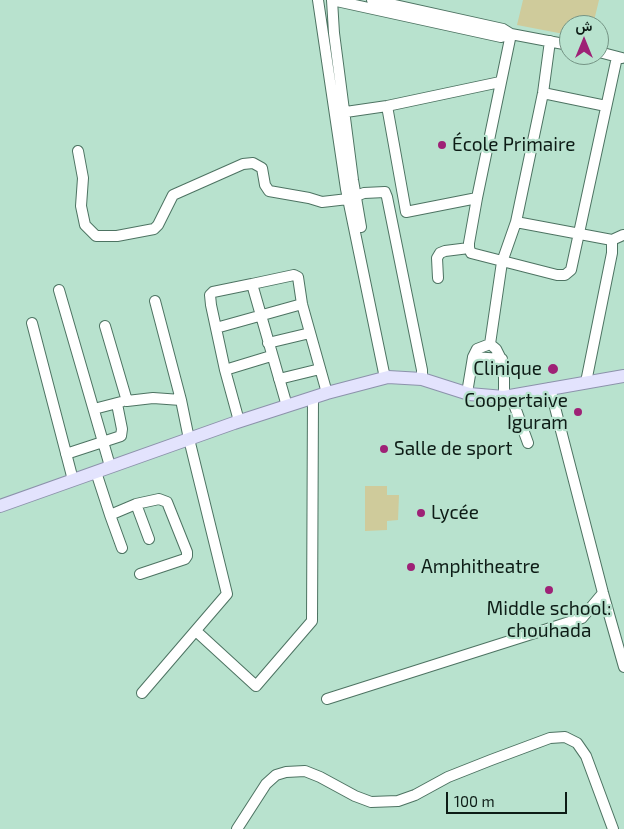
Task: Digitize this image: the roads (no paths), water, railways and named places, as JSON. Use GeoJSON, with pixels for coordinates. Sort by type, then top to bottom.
{"type":"FeatureCollection","features":[{"type":"Feature","properties":{"kind":"main road"},"geometry":{"type":"LineString","coordinates":[[0,506],[239,421],[327,393],[387,378],[422,379],[467,393],[508,397],[624,376]]}},
{"type":"Feature","properties":{"kind":"street"},"geometry":{"type":"LineString","coordinates":[[318,0],[339,113],[350,195],[387,378]]}},
{"type":"Feature","properties":{"kind":"street"},"geometry":{"type":"LineString","coordinates":[[339,113],[332,0],[501,37],[511,34]]}},
{"type":"Feature","properties":{"kind":"street"},"geometry":{"type":"LineString","coordinates":[[372,0],[503,29],[511,34],[559,43]]}},
{"type":"Feature","properties":{"kind":"street"},"geometry":{"type":"LineString","coordinates":[[511,34],[477,198],[469,248],[472,253],[557,275],[565,275],[571,270],[606,106],[621,58]]}},
{"type":"Feature","properties":{"kind":"street"},"geometry":{"type":"LineString","coordinates":[[490,344],[502,262],[516,222],[543,93],[550,41]]}},
{"type":"Feature","properties":{"kind":"street"},"geometry":{"type":"LineString","coordinates":[[339,113],[387,106],[500,82]]}},
{"type":"Feature","properties":{"kind":"street"},"geometry":{"type":"LineString","coordinates":[[543,93],[606,106]]}},
{"type":"Feature","properties":{"kind":"street"},"geometry":{"type":"LineString","coordinates":[[387,106],[406,212],[477,198]]}},
{"type":"Feature","properties":{"kind":"street"},"geometry":{"type":"LineString","coordinates":[[78,151],[83,178],[81,206],[84,225],[96,236],[118,236],[154,228],[158,225],[173,194],[243,164],[253,164],[262,168],[265,185],[269,191],[322,202],[350,195],[378,191],[385,192],[388,196],[422,370],[422,379]]}},
{"type":"Feature","properties":{"kind":"street"},"geometry":{"type":"LineString","coordinates":[[516,222],[612,240],[624,235]]}},
{"type":"Feature","properties":{"kind":"street"},"geometry":{"type":"LineString","coordinates":[[586,382],[612,253],[612,240]]}},
{"type":"Feature","properties":{"kind":"street"},"geometry":{"type":"LineString","coordinates":[[438,278],[437,258],[440,253],[469,248]]}},
{"type":"Feature","properties":{"kind":"street"},"geometry":{"type":"LineString","coordinates":[[239,421],[225,370],[211,305],[210,295],[213,292],[296,275],[302,304],[327,393]]}},
{"type":"Feature","properties":{"kind":"street"},"geometry":{"type":"LineString","coordinates":[[252,284],[287,406]]}},
{"type":"Feature","properties":{"kind":"street"},"geometry":{"type":"LineString","coordinates":[[59,290],[110,466]]}},
{"type":"Feature","properties":{"kind":"street"},"geometry":{"type":"LineString","coordinates":[[142,693],[227,594],[181,400],[155,301]]}},
{"type":"Feature","properties":{"kind":"street"},"geometry":{"type":"LineString","coordinates":[[216,328],[302,304]]}},
{"type":"Feature","properties":{"kind":"street"},"geometry":{"type":"LineString","coordinates":[[32,323],[73,480]]}},
{"type":"Feature","properties":{"kind":"street"},"geometry":{"type":"LineString","coordinates":[[66,454],[121,436],[122,402],[105,326]]}},
{"type":"Feature","properties":{"kind":"street"},"geometry":{"type":"LineString","coordinates":[[268,343],[310,333]]}},
{"type":"Feature","properties":{"kind":"street"},"geometry":{"type":"LineString","coordinates":[[467,393],[473,358],[477,349],[490,344]]}},
{"type":"Feature","properties":{"kind":"street"},"geometry":{"type":"LineString","coordinates":[[490,344],[502,358],[508,397],[528,443]]}},
{"type":"Feature","properties":{"kind":"street"},"geometry":{"type":"LineString","coordinates":[[225,370],[272,356]]}},
{"type":"Feature","properties":{"kind":"street"},"geometry":{"type":"LineString","coordinates":[[473,358],[502,358]]}},
{"type":"Feature","properties":{"kind":"street"},"geometry":{"type":"LineString","coordinates":[[279,379],[320,370]]}},
{"type":"Feature","properties":{"kind":"street"},"geometry":{"type":"LineString","coordinates":[[550,388],[624,667]]}},
{"type":"Feature","properties":{"kind":"street"},"geometry":{"type":"LineString","coordinates":[[94,409],[122,402],[153,398],[181,400]]}},
{"type":"Feature","properties":{"kind":"street"},"geometry":{"type":"LineString","coordinates":[[196,631],[256,686],[312,621],[313,398]]}},
{"type":"Feature","properties":{"kind":"street"},"geometry":{"type":"LineString","coordinates":[[96,472],[122,548]]}},
{"type":"Feature","properties":{"kind":"street"},"geometry":{"type":"LineString","coordinates":[[110,515],[136,504],[159,500],[167,502],[186,552],[185,559],[140,574]]}},
{"type":"Feature","properties":{"kind":"street"},"geometry":{"type":"LineString","coordinates":[[136,504],[149,539]]}},
{"type":"Feature","properties":{"kind":"street"},"geometry":{"type":"LineString","coordinates":[[327,699],[582,618],[603,593]]}},
{"type":"Feature","properties":{"kind":"street"},"geometry":{"type":"LineString","coordinates":[[237,829],[266,784],[276,775],[286,772],[305,772],[320,777],[355,796],[371,802],[398,801],[415,796],[448,777],[491,760],[550,738],[565,738],[577,743],[586,756],[613,829]]}},
{"type":"Feature","properties":{"kind":"place","name":"École Primaire"},"geometry":{"type":"Point","coordinates":[442,145]}},
{"type":"Feature","properties":{"kind":"place","name":"Clinique"},"geometry":{"type":"Point","coordinates":[553,369]}},
{"type":"Feature","properties":{"kind":"place","name":"Coopertaive Iguram"},"geometry":{"type":"Point","coordinates":[578,412]}},
{"type":"Feature","properties":{"kind":"place","name":"Salle de sport"},"geometry":{"type":"Point","coordinates":[384,449]}},
{"type":"Feature","properties":{"kind":"place","name":"Lycée"},"geometry":{"type":"Point","coordinates":[421,513]}},
{"type":"Feature","properties":{"kind":"place","name":"Amphitheatre"},"geometry":{"type":"Point","coordinates":[411,567]}},
{"type":"Feature","properties":{"kind":"place","name":"Middle school: chouhada"},"geometry":{"type":"Point","coordinates":[549,590]}}]}
